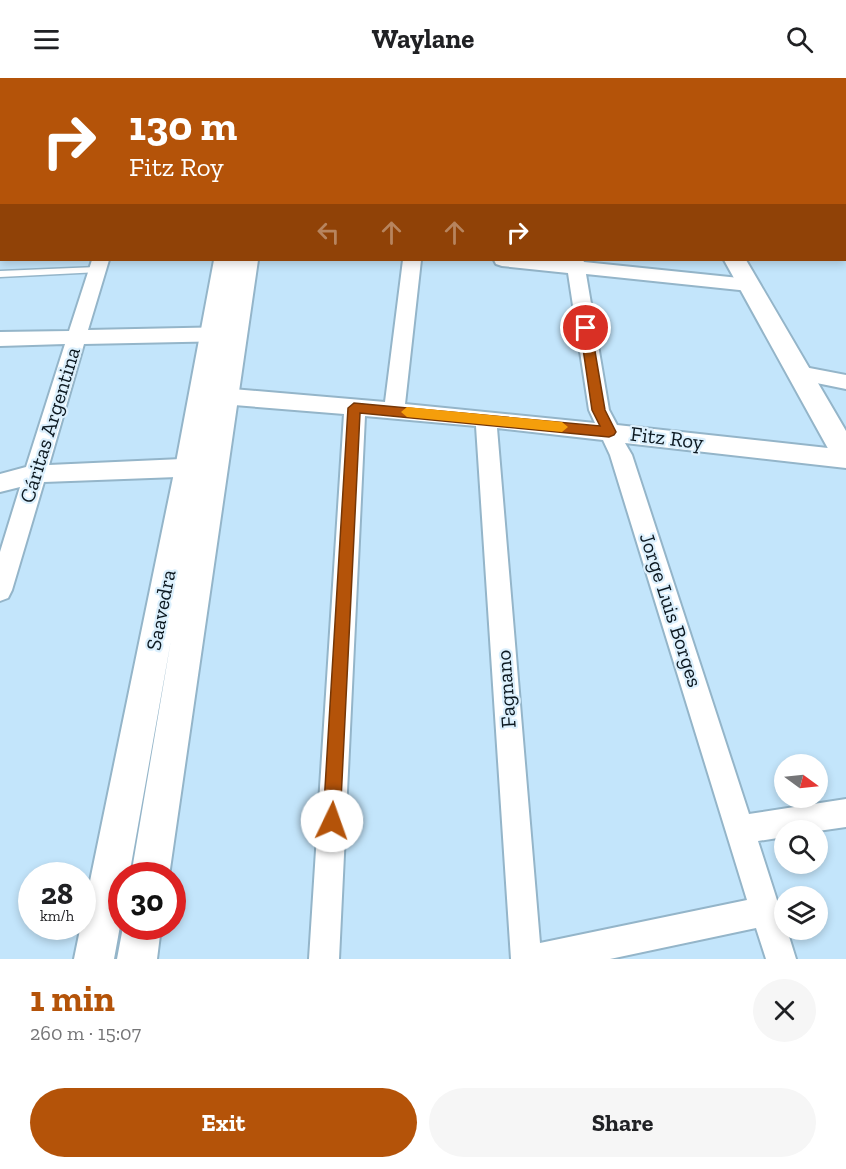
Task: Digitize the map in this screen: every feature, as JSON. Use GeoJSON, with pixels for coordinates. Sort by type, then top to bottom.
{"type":"FeatureCollection","features":[{"type":"Feature","properties":{"kind":"street","name":"Saavedra"},"geometry":{"type":"LineString","coordinates":[[224,334],[225,261]]}},
{"type":"Feature","properties":{"kind":"street","name":"Saavedra"},"geometry":{"type":"LineString","coordinates":[[152,862],[201,467],[224,334],[247,261]]}},
{"type":"Feature","properties":{"kind":"street"},"geometry":{"type":"LineString","coordinates":[[394,411],[412,261]]}},
{"type":"Feature","properties":{"kind":"street"},"geometry":{"type":"LineString","coordinates":[[526,261],[575,263],[749,285]]}},
{"type":"Feature","properties":{"kind":"street"},"geometry":{"type":"LineString","coordinates":[[736,261],[846,457]]}},
{"type":"Feature","properties":{"kind":"street","name":"Jorge Luis Borges"},"geometry":{"type":"LineString","coordinates":[[575,263],[598,410],[621,455],[781,959]]}},
{"type":"Feature","properties":{"kind":"street","name":"Cáritas Argentina"},"geometry":{"type":"LineString","coordinates":[[0,590],[98,265]]}},
{"type":"Feature","properties":{"kind":"street"},"geometry":{"type":"LineString","coordinates":[[0,339],[224,334]]}},
{"type":"Feature","properties":{"kind":"street"},"geometry":{"type":"LineString","coordinates":[[799,373],[846,382]]}},
{"type":"Feature","properties":{"kind":"street","name":"Fitz Roy"},"geometry":{"type":"LineString","coordinates":[[213,395],[486,419],[846,457]]}},
{"type":"Feature","properties":{"kind":"street"},"geometry":{"type":"LineString","coordinates":[[324,959],[354,408]]}},
{"type":"Feature","properties":{"kind":"street","name":"Fagnano"},"geometry":{"type":"LineString","coordinates":[[486,419],[526,959]]}},
{"type":"Feature","properties":{"kind":"street","name":"Saavedra"},"geometry":{"type":"LineString","coordinates":[[94,959],[201,467]]}},
{"type":"Feature","properties":{"kind":"street"},"geometry":{"type":"LineString","coordinates":[[0,483],[35,474],[201,467]]}},
{"type":"Feature","properties":{"kind":"street"},"geometry":{"type":"LineString","coordinates":[[741,829],[846,813]]}},
{"type":"Feature","properties":{"kind":"street"},"geometry":{"type":"LineString","coordinates":[[537,959],[766,911]]}},
{"type":"Feature","properties":{"kind":"street"},"geometry":{"type":"LineString","coordinates":[[137,959],[140,940]]}},
{"type":"Feature","properties":{"kind":"lane"},"geometry":{"type":"LineString","coordinates":[[0,274],[98,265]]}},
{"type":"Feature","properties":{"kind":"slow traffic"},"geometry":{"type":"LineString","coordinates":[[407,412],[562,427]]}},
{"type":"Feature","properties":{"kind":"route"},"geometry":{"type":"LineString","coordinates":[[332,821],[354,408],[609,432],[598,410],[586,328]]}}]}
